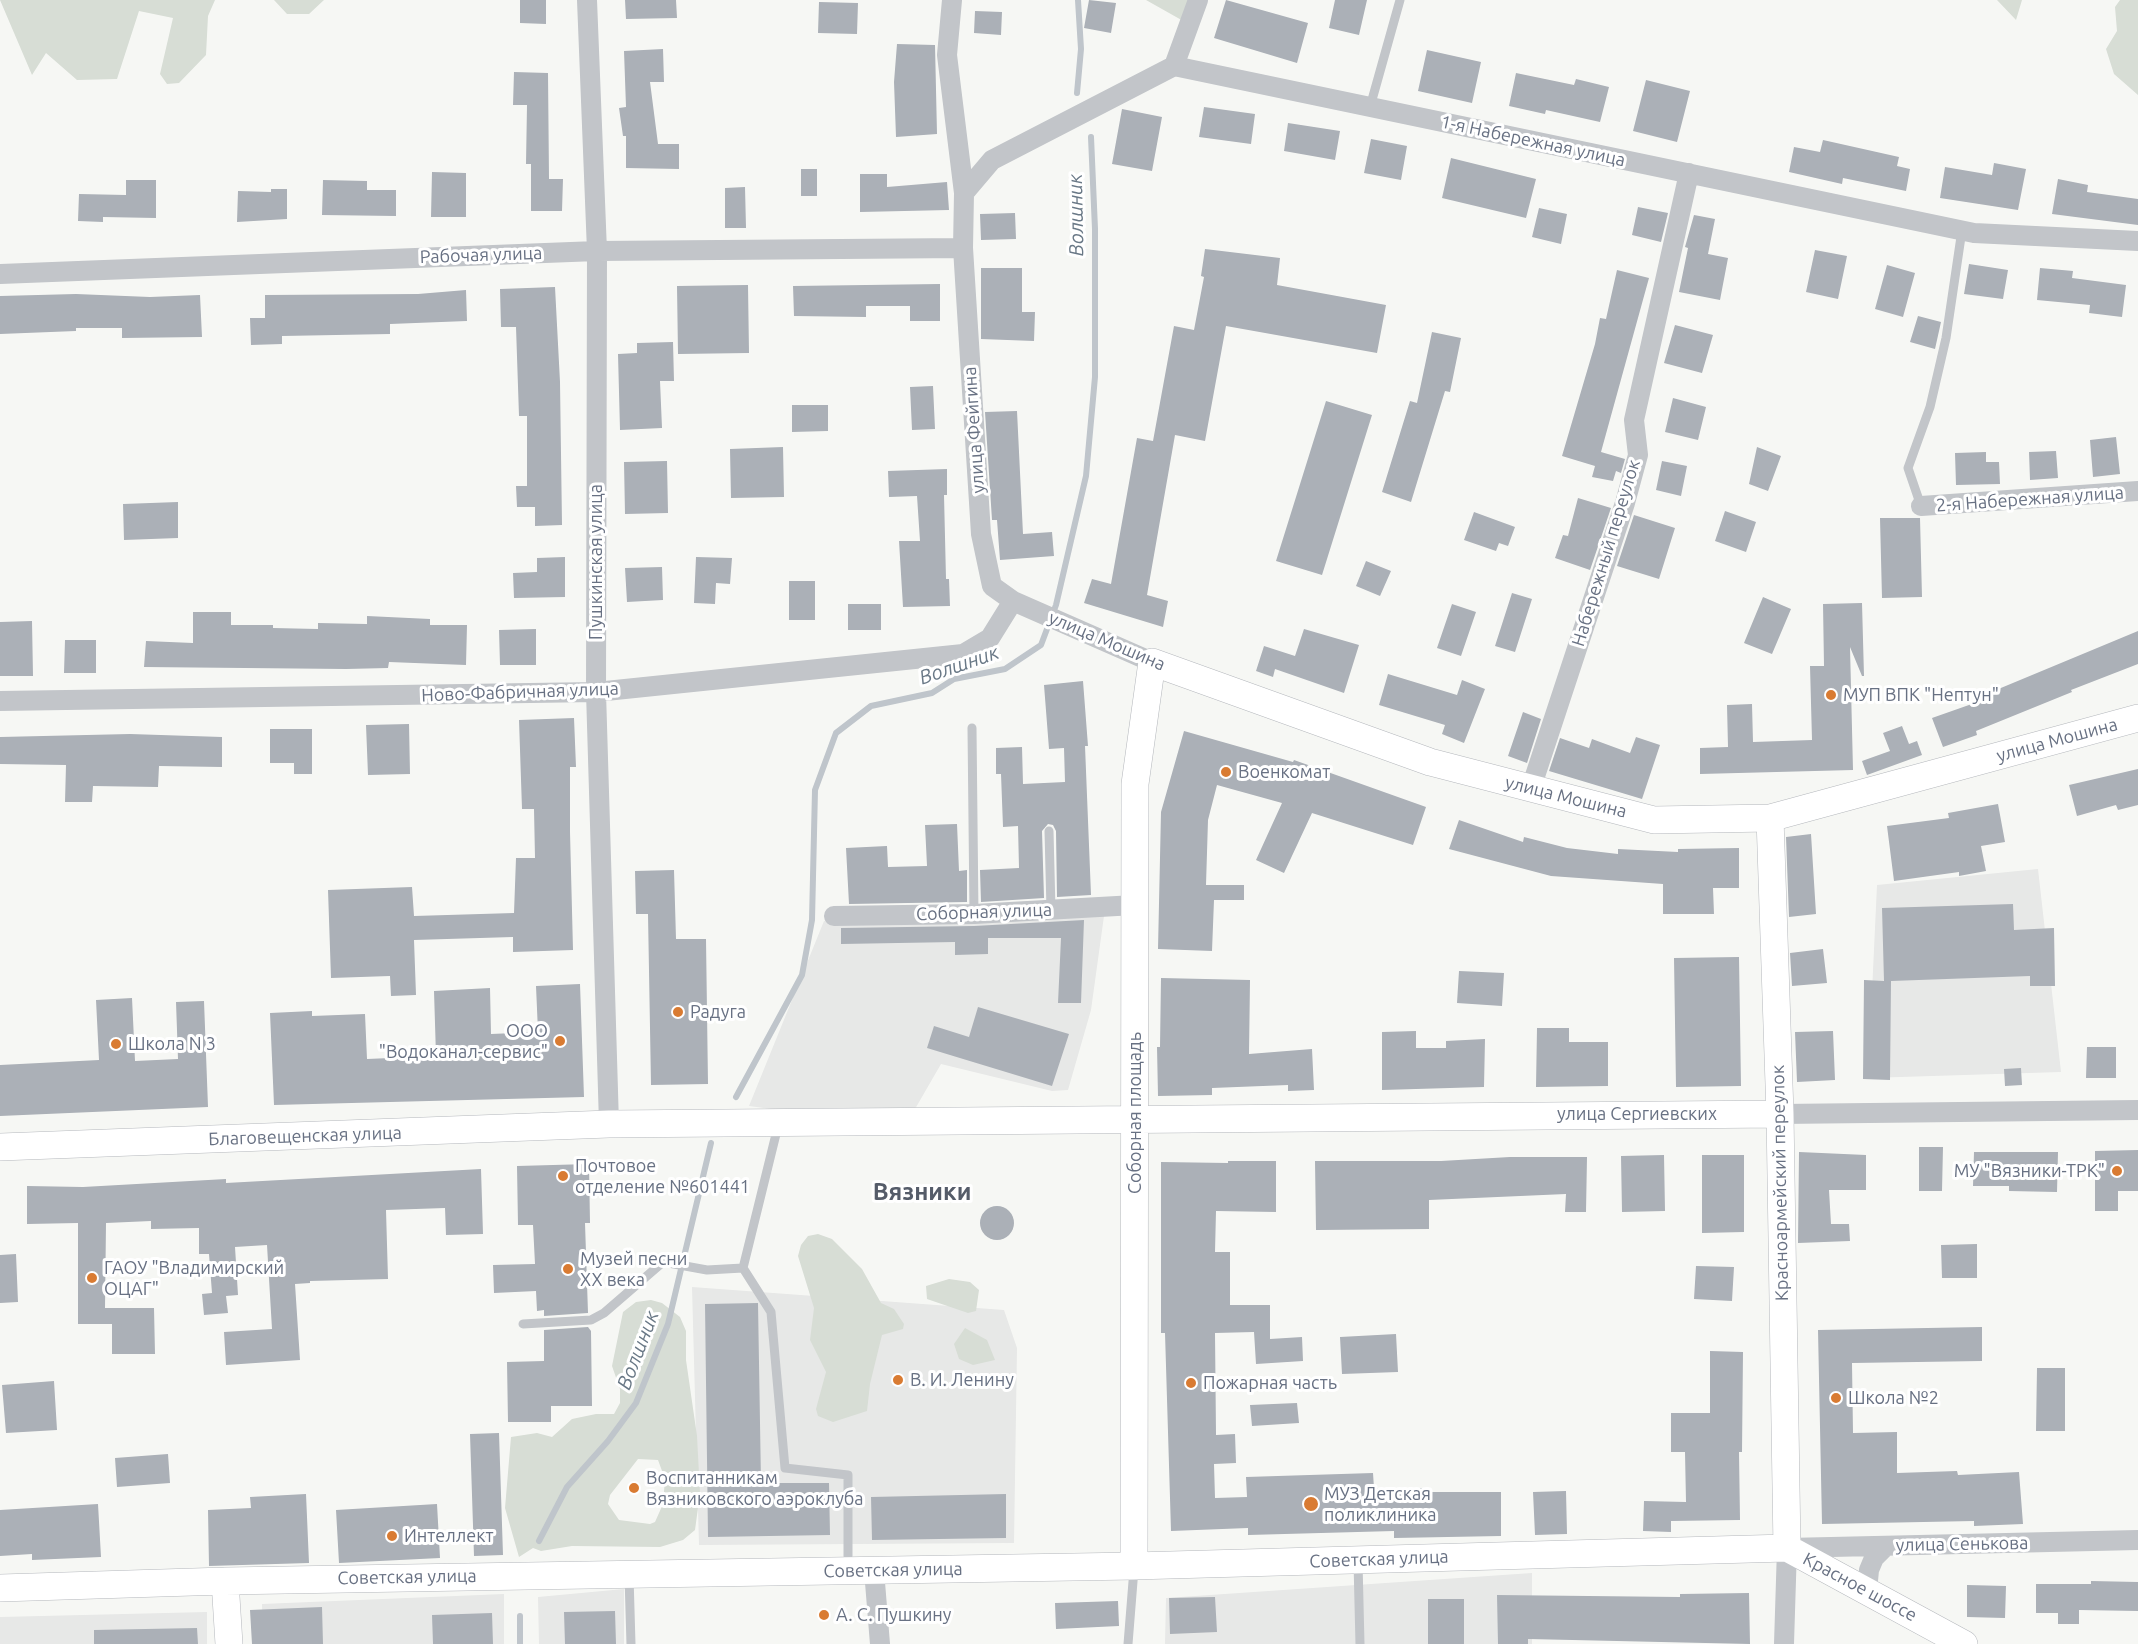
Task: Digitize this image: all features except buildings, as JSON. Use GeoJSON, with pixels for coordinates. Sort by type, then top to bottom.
{"type":"FeatureCollection","features":[{"type":"Feature","properties":{"kind":"main road","name":"улица Мошина"},"geometry":{"type":"LineString","coordinates":[[1152,662],[1430,762],[1654,820],[1770,818],[2138,718]]}},
{"type":"Feature","properties":{"kind":"main road","name":"Соборная площадь"},"geometry":{"type":"LineString","coordinates":[[1134,1566],[1135,784],[1152,662]]}},
{"type":"Feature","properties":{"kind":"main road","name":"Красноармейский переулок"},"geometry":{"type":"LineString","coordinates":[[1770,818],[1780,1114],[1787,1548]]}},
{"type":"Feature","properties":{"kind":"main road","name":"улица Сергиевских"},"geometry":{"type":"LineString","coordinates":[[778,1124],[1135,1118],[1780,1114]]}},
{"type":"Feature","properties":{"kind":"main road","name":"Благовещенская улица"},"geometry":{"type":"LineString","coordinates":[[0,1147],[609,1124],[778,1124]]}},
{"type":"Feature","properties":{"kind":"main road","name":"Советская улица"},"geometry":{"type":"LineString","coordinates":[[0,1588],[225,1581],[1134,1566],[1787,1548]]}},
{"type":"Feature","properties":{"kind":"main road","name":"Красное шоссе"},"geometry":{"type":"LineString","coordinates":[[1787,1548],[1964,1644]]}},
{"type":"Feature","properties":{"kind":"main road"},"geometry":{"type":"LineString","coordinates":[[225,1581],[229,1644]]}},
{"type":"Feature","properties":{"kind":"street","name":"Пушкинская улица"},"geometry":{"type":"LineString","coordinates":[[587,0],[597,251],[596,692],[609,1124]]}},
{"type":"Feature","properties":{"kind":"street","name":"улица Фейгина"},"geometry":{"type":"LineString","coordinates":[[952,0],[946,55],[964,193],[963,248],[981,534],[992,586],[1013,601]]}},
{"type":"Feature","properties":{"kind":"street"},"geometry":{"type":"LineString","coordinates":[[964,193],[992,160],[1174,66],[1198,0]]}},
{"type":"Feature","properties":{"kind":"street","name":"1-я Набережная улица"},"geometry":{"type":"LineString","coordinates":[[1174,66],[1962,230],[2138,241]]}},
{"type":"Feature","properties":{"kind":"street","name":"Набережный переулок"},"geometry":{"type":"LineString","coordinates":[[1531,788],[1638,455],[1634,420],[1689,173]]}},
{"type":"Feature","properties":{"kind":"street","name":"Рабочая улица"},"geometry":{"type":"LineString","coordinates":[[0,274],[597,251],[963,248]]}},
{"type":"Feature","properties":{"kind":"street","name":"2-я Набережная улица"},"geometry":{"type":"LineString","coordinates":[[1921,506],[2138,491]]}},
{"type":"Feature","properties":{"kind":"street","name":"улица Мошина"},"geometry":{"type":"LineString","coordinates":[[1013,601],[1152,662]]}},
{"type":"Feature","properties":{"kind":"street","name":"Ново-Фабричная улица"},"geometry":{"type":"LineString","coordinates":[[0,701],[596,692],[963,654],[990,638],[1013,601]]}},
{"type":"Feature","properties":{"kind":"street","name":"Соборная улица"},"geometry":{"type":"LineString","coordinates":[[834,916],[974,914],[1135,905]]}},
{"type":"Feature","properties":{"kind":"street","name":"улица Сергиевских"},"geometry":{"type":"LineString","coordinates":[[1780,1114],[2138,1110]]}},
{"type":"Feature","properties":{"kind":"street","name":"улица Сенькова"},"geometry":{"type":"LineString","coordinates":[[1787,1548],[2138,1540]]}},
{"type":"Feature","properties":{"kind":"street"},"geometry":{"type":"LineString","coordinates":[[1867,1591],[1869,1570],[1874,1558],[1886,1545]]}},
{"type":"Feature","properties":{"kind":"street"},"geometry":{"type":"LineString","coordinates":[[1784,1644],[1787,1548]]}},
{"type":"Feature","properties":{"kind":"street"},"geometry":{"type":"LineString","coordinates":[[874,1570],[880,1644]]}},
{"type":"Feature","properties":{"kind":"lane"},"geometry":{"type":"LineString","coordinates":[[1370,107],[1400,0]]}},
{"type":"Feature","properties":{"kind":"lane"},"geometry":{"type":"LineString","coordinates":[[1921,506],[1908,468],[1930,407],[1946,338],[1962,230]]}},
{"type":"Feature","properties":{"kind":"lane"},"geometry":{"type":"LineString","coordinates":[[972,728],[974,914]]}},
{"type":"Feature","properties":{"kind":"lane"},"geometry":{"type":"LineString","coordinates":[[1049,831],[1051,910]]}},
{"type":"Feature","properties":{"kind":"lane"},"geometry":{"type":"LineString","coordinates":[[778,1124],[743,1268],[771,1312],[785,1468],[848,1475],[848,1556]]}},
{"type":"Feature","properties":{"kind":"lane"},"geometry":{"type":"LineString","coordinates":[[523,1324],[591,1320],[604,1313],[663,1262],[707,1270],[743,1268]]}},
{"type":"Feature","properties":{"kind":"lane"},"geometry":{"type":"LineString","coordinates":[[1358,1559],[1360,1644]]}},
{"type":"Feature","properties":{"kind":"lane"},"geometry":{"type":"LineString","coordinates":[[1128,1644],[1134,1566]]}},
{"type":"Feature","properties":{"kind":"lane"},"geometry":{"type":"LineString","coordinates":[[629,1574],[631,1644]]}},
{"type":"Feature","properties":{"kind":"shaded area"},"geometry":{"type":"Polygon","coordinates":[[[0,0],[215,0],[208,16],[206,55],[179,83],[167,84],[160,74],[173,18],[139,11],[117,79],[77,80],[46,53],[32,75],[0,0]]]}},
{"type":"Feature","properties":{"kind":"shaded area"},"geometry":{"type":"Polygon","coordinates":[[[274,0],[324,0],[309,14],[287,14],[274,0]]]}},
{"type":"Feature","properties":{"kind":"shaded area"},"geometry":{"type":"Polygon","coordinates":[[[1146,0],[1201,0],[1185,22],[1146,0]]]}},
{"type":"Feature","properties":{"kind":"shaded area"},"geometry":{"type":"Polygon","coordinates":[[[1997,0],[2022,0],[2016,20],[1997,0]]]}},
{"type":"Feature","properties":{"kind":"shaded area"},"geometry":{"type":"Polygon","coordinates":[[[2120,0],[2138,0],[2138,95],[2114,74],[2106,49],[2117,31],[2115,7],[2120,0]]]}},
{"type":"Feature","properties":{"kind":"shaded area"},"geometry":{"type":"Polygon","coordinates":[[[2038,869],[2061,1072],[1868,1078],[1877,885],[2038,869]]]}},
{"type":"Feature","properties":{"kind":"shaded area"},"geometry":{"type":"Polygon","coordinates":[[[1104,916],[1091,1010],[1068,1090],[1052,1091],[941,1064],[915,1109],[779,1110],[749,1106],[824,921],[1104,916]]]}},
{"type":"Feature","properties":{"kind":"shaded area"},"geometry":{"type":"Polygon","coordinates":[[[818,1234],[832,1239],[862,1269],[881,1303],[894,1309],[904,1324],[903,1329],[882,1335],[870,1384],[867,1411],[833,1422],[818,1416],[816,1409],[826,1372],[810,1340],[814,1308],[798,1256],[801,1245],[808,1236],[818,1234]]]}},
{"type":"Feature","properties":{"kind":"shaded area"},"geometry":{"type":"Polygon","coordinates":[[[949,1279],[970,1282],[979,1290],[976,1311],[968,1313],[927,1299],[926,1286],[949,1279]]]}},
{"type":"Feature","properties":{"kind":"shaded area"},"geometry":{"type":"Polygon","coordinates":[[[692,1287],[1004,1310],[1017,1348],[1014,1543],[699,1545],[692,1287]]]}},
{"type":"Feature","properties":{"kind":"shaded area"},"geometry":{"type":"Polygon","coordinates":[[[651,1300],[662,1303],[680,1317],[686,1331],[686,1360],[697,1436],[700,1493],[695,1530],[683,1540],[660,1547],[572,1546],[541,1551],[533,1548],[519,1557],[505,1508],[511,1437],[537,1433],[552,1437],[572,1419],[596,1414],[614,1414],[620,1403],[620,1389],[612,1366],[623,1312],[636,1302],[651,1300]],[[638,1459],[610,1495],[608,1504],[619,1520],[650,1524],[655,1522],[663,1504],[665,1479],[658,1460],[638,1459]]]}},
{"type":"Feature","properties":{"kind":"shaded area"},"geometry":{"type":"Polygon","coordinates":[[[965,1328],[987,1340],[995,1360],[973,1365],[959,1359],[954,1344],[965,1328]]]}},
{"type":"Feature","properties":{"kind":"shaded area"},"geometry":{"type":"Polygon","coordinates":[[[1532,1573],[1532,1644],[1165,1644],[1166,1598],[1532,1573]]]}},
{"type":"Feature","properties":{"kind":"shaded area"},"geometry":{"type":"Polygon","coordinates":[[[624,1589],[624,1644],[539,1644],[538,1597],[624,1589]]]}},
{"type":"Feature","properties":{"kind":"shaded area"},"geometry":{"type":"Polygon","coordinates":[[[504,1594],[504,1644],[263,1644],[262,1604],[504,1594]]]}},
{"type":"Feature","properties":{"kind":"shaded area"},"geometry":{"type":"Polygon","coordinates":[[[207,1612],[207,1644],[0,1644],[0,1617],[207,1612]]]}},
{"type":"Feature","properties":{"kind":"waterway","name":"Волшник"},"geometry":{"type":"LineString","coordinates":[[1077,93],[1081,49],[1078,0]]}},
{"type":"Feature","properties":{"kind":"waterway","name":"Волшник"},"geometry":{"type":"LineString","coordinates":[[736,1097],[802,975],[812,920],[815,790],[836,733],[871,706],[932,693],[954,679],[1005,669],[1041,645],[1056,605],[1086,476],[1095,377],[1095,229],[1091,137]]}},
{"type":"Feature","properties":{"kind":"waterway","name":"Волшник"},"geometry":{"type":"LineString","coordinates":[[539,1541],[567,1487],[608,1441],[636,1403],[668,1324],[711,1143]]}},
{"type":"Feature","properties":{"kind":"waterway","name":"Волшник"},"geometry":{"type":"LineString","coordinates":[[520,1616],[520,1644]]}},
{"type":"Feature","properties":{"kind":"place","name":"МУП ВПК \"Нептун\""},"geometry":{"type":"Point","coordinates":[1831,695]}},
{"type":"Feature","properties":{"kind":"place","name":"Военкомат"},"geometry":{"type":"Point","coordinates":[1226,772]}},
{"type":"Feature","properties":{"kind":"place","name":"Радуга"},"geometry":{"type":"Point","coordinates":[678,1012]}},
{"type":"Feature","properties":{"kind":"place","name":"ООО \"Водоканал-сервис\""},"geometry":{"type":"Point","coordinates":[560,1041]}},
{"type":"Feature","properties":{"kind":"place","name":"Школа N 3"},"geometry":{"type":"Point","coordinates":[116,1044]}},
{"type":"Feature","properties":{"kind":"place","name":"МУ \"Вязники-ТРК\""},"geometry":{"type":"Point","coordinates":[2117,1171]}},
{"type":"Feature","properties":{"kind":"place","name":"Почтовое отделение №601441"},"geometry":{"type":"Point","coordinates":[563,1176]}},
{"type":"Feature","properties":{"kind":"place","name":"Музей песни XX века"},"geometry":{"type":"Point","coordinates":[568,1269]}},
{"type":"Feature","properties":{"kind":"place","name":"ГАОУ \"Владимирский ОЦАГ\""},"geometry":{"type":"Point","coordinates":[92,1278]}},
{"type":"Feature","properties":{"kind":"place","name":"В. И. Ленину"},"geometry":{"type":"Point","coordinates":[898,1380]}},
{"type":"Feature","properties":{"kind":"place","name":"Пожарная часть"},"geometry":{"type":"Point","coordinates":[1191,1383]}},
{"type":"Feature","properties":{"kind":"place","name":"Школа №2"},"geometry":{"type":"Point","coordinates":[1836,1398]}},
{"type":"Feature","properties":{"kind":"place","name":"Воспитанникам Вязниковского аэроклуба"},"geometry":{"type":"Point","coordinates":[634,1488]}},
{"type":"Feature","properties":{"kind":"place","name":"МУЗ Детская поликлиника"},"geometry":{"type":"Point","coordinates":[1311,1504]}},
{"type":"Feature","properties":{"kind":"place","name":"Интеллект"},"geometry":{"type":"Point","coordinates":[392,1536]}},
{"type":"Feature","properties":{"kind":"place","name":"А. С. Пушкину"},"geometry":{"type":"Point","coordinates":[824,1615]}},
{"type":"Feature","properties":{"kind":"district","name":"Вязники"},"geometry":{"type":"Point","coordinates":[922,1192]}}]}
